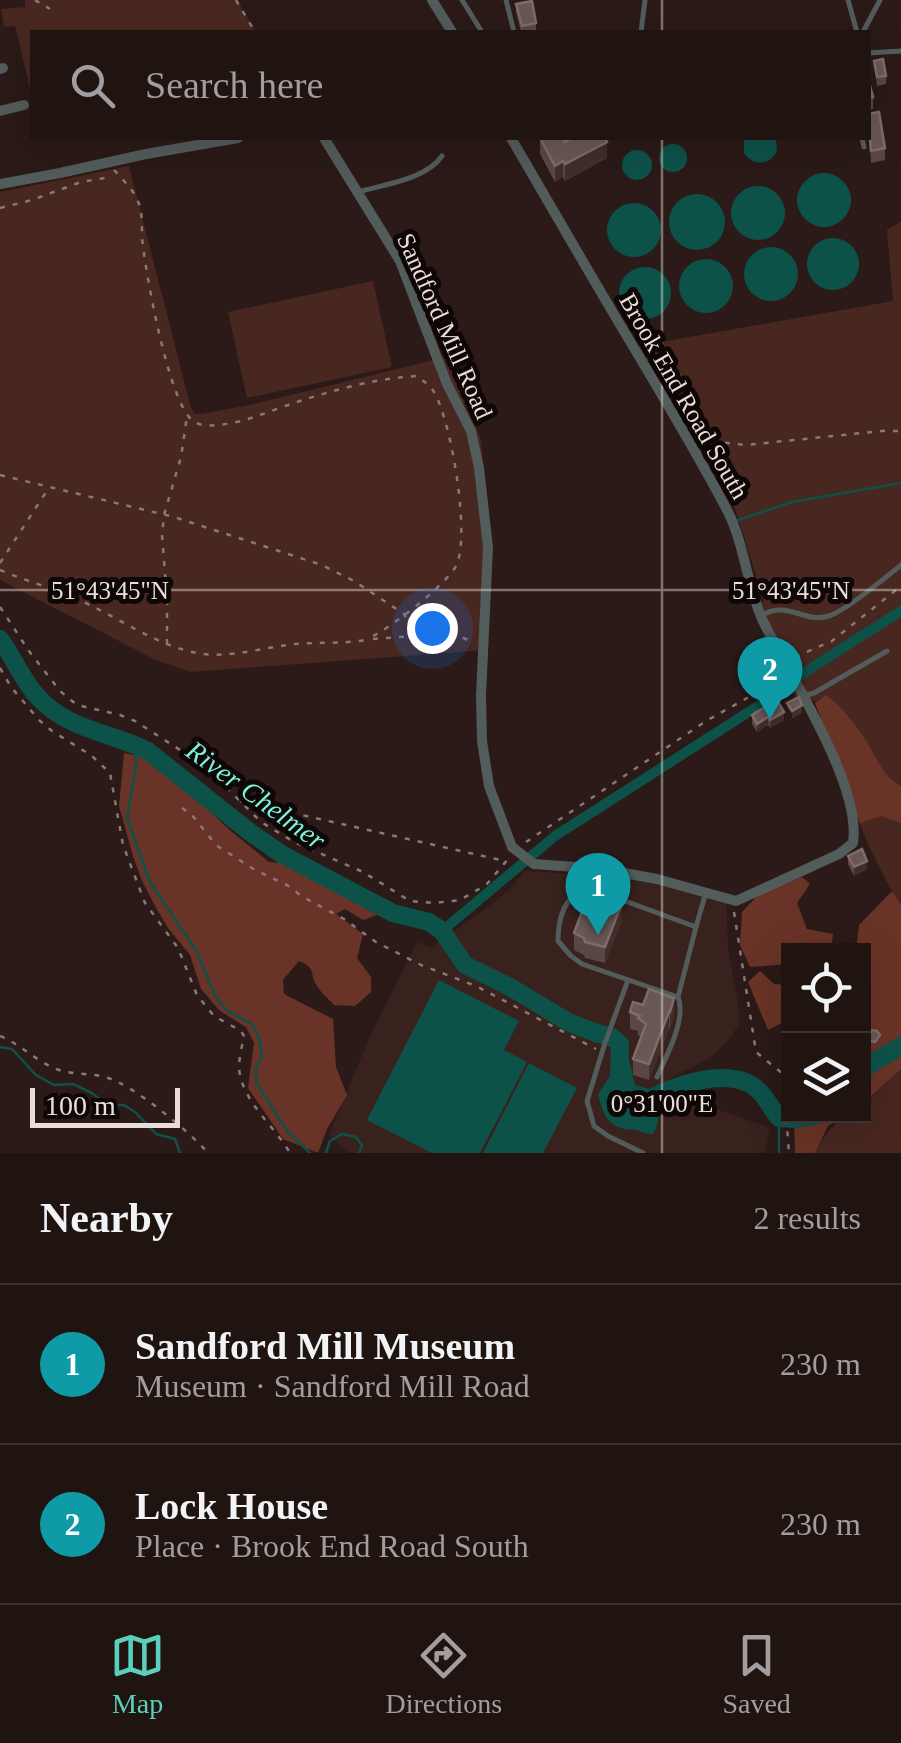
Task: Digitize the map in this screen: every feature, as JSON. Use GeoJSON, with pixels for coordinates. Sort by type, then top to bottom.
{"type":"FeatureCollection","features":[{"type":"Feature","properties":{"kind":"street"},"geometry":{"type":"LineString","coordinates":[[432,0],[451,30]]}},
{"type":"Feature","properties":{"kind":"street"},"geometry":{"type":"LineString","coordinates":[[0,111],[24,105]]}},
{"type":"Feature","properties":{"kind":"street"},"geometry":{"type":"LineString","coordinates":[[0,184],[226,140]]}},
{"type":"Feature","properties":{"kind":"street","name":"Sandford Mill Road"},"geometry":{"type":"LineString","coordinates":[[325,140],[400,261],[446,384],[470,431],[488,547],[481,695],[485,765],[489,786],[514,849]]}},
{"type":"Feature","properties":{"kind":"street","name":"Brook End Road South"},"geometry":{"type":"LineString","coordinates":[[513,140],[731,518],[761,616],[803,693],[850,804],[856,827],[853,843],[838,854],[736,901]]}},
{"type":"Feature","properties":{"kind":"street"},"geometry":{"type":"LineString","coordinates":[[514,849],[534,864],[602,869],[736,901]]}},
{"type":"Feature","properties":{"kind":"lane"},"geometry":{"type":"LineString","coordinates":[[462,0],[481,30]]}},
{"type":"Feature","properties":{"kind":"lane"},"geometry":{"type":"LineString","coordinates":[[506,0],[514,30]]}},
{"type":"Feature","properties":{"kind":"lane"},"geometry":{"type":"LineString","coordinates":[[641,30],[645,0]]}},
{"type":"Feature","properties":{"kind":"lane"},"geometry":{"type":"LineString","coordinates":[[848,0],[859,30]]}},
{"type":"Feature","properties":{"kind":"lane"},"geometry":{"type":"LineString","coordinates":[[861,30],[880,0]]}},
{"type":"Feature","properties":{"kind":"lane"},"geometry":{"type":"LineString","coordinates":[[871,53],[901,52]]}},
{"type":"Feature","properties":{"kind":"lane"},"geometry":{"type":"LineString","coordinates":[[862,140],[864,146]]}},
{"type":"Feature","properties":{"kind":"lane"},"geometry":{"type":"LineString","coordinates":[[358,192],[424,171],[442,156]]}},
{"type":"Feature","properties":{"kind":"lane"},"geometry":{"type":"LineString","coordinates":[[761,616],[772,608],[812,617],[830,616],[901,565]]}},
{"type":"Feature","properties":{"kind":"lane"},"geometry":{"type":"LineString","coordinates":[[803,693],[814,693],[887,651]]}},
{"type":"Feature","properties":{"kind":"lane"},"geometry":{"type":"LineString","coordinates":[[678,997],[582,964],[558,942],[558,927],[572,895],[583,889],[696,927]]}},
{"type":"Feature","properties":{"kind":"lane"},"geometry":{"type":"LineString","coordinates":[[657,1078],[680,1019],[682,1005],[678,997],[706,892]]}},
{"type":"Feature","properties":{"kind":"lane"},"geometry":{"type":"LineString","coordinates":[[628,980],[588,1101],[594,1126],[643,1153]]}},
{"type":"Feature","properties":{"kind":"path"},"geometry":{"type":"LineString","coordinates":[[35,0],[50,9]]}},
{"type":"Feature","properties":{"kind":"path"},"geometry":{"type":"LineString","coordinates":[[236,0],[254,30]]}},
{"type":"Feature","properties":{"kind":"path"},"geometry":{"type":"LineString","coordinates":[[0,208],[106,178],[112,168],[140,207],[143,248],[177,396],[187,414],[201,425],[236,422],[316,396],[399,377],[417,376],[432,388],[453,454],[460,548],[456,566],[438,587],[383,632],[367,639]]}},
{"type":"Feature","properties":{"kind":"path"},"geometry":{"type":"LineString","coordinates":[[167,645],[162,535],[181,458],[187,414]]}},
{"type":"Feature","properties":{"kind":"path"},"geometry":{"type":"LineString","coordinates":[[689,442],[746,445],[901,432]]}},
{"type":"Feature","properties":{"kind":"path"},"geometry":{"type":"LineString","coordinates":[[0,475],[164,515],[322,565],[404,614],[417,636]]}},
{"type":"Feature","properties":{"kind":"path"},"geometry":{"type":"LineString","coordinates":[[0,563],[49,488]]}},
{"type":"Feature","properties":{"kind":"path"},"geometry":{"type":"LineString","coordinates":[[0,570],[81,600],[167,645],[202,654],[453,633],[484,650]]}},
{"type":"Feature","properties":{"kind":"path"},"geometry":{"type":"LineString","coordinates":[[527,842],[706,721],[774,683],[790,670],[795,657],[832,641],[901,586]]}},
{"type":"Feature","properties":{"kind":"path"},"geometry":{"type":"LineString","coordinates":[[0,607],[60,691],[77,705],[120,715],[148,728],[205,766],[261,822],[410,900],[460,900],[486,885],[514,849]]}},
{"type":"Feature","properties":{"kind":"path"},"geometry":{"type":"LineString","coordinates":[[0,668],[39,720],[110,773],[123,845],[145,902],[178,948],[197,996],[214,1016],[244,1036],[239,1062],[245,1089],[290,1153]]}},
{"type":"Feature","properties":{"kind":"path"},"geometry":{"type":"LineString","coordinates":[[238,800],[505,862]]}},
{"type":"Feature","properties":{"kind":"path"},"geometry":{"type":"LineString","coordinates":[[182,808],[216,845],[344,919],[376,942],[476,986],[602,1052]]}},
{"type":"Feature","properties":{"kind":"path"},"geometry":{"type":"LineString","coordinates":[[736,901],[734,916],[756,1052],[781,1072]]}},
{"type":"Feature","properties":{"kind":"path"},"geometry":{"type":"LineString","coordinates":[[0,1036],[52,1068],[112,1078],[179,1125],[208,1153]]}},
{"type":"Feature","properties":{"kind":"path"},"geometry":{"type":"LineString","coordinates":[[787,1123],[789,1153]]}},
{"type":"Feature","properties":{"kind":"shaded area"},"geometry":{"type":"Polygon","coordinates":[[[25,0],[237,0],[255,30],[30,30],[30,89],[15,26],[4,27],[1,9],[25,7],[25,0]]]}},
{"type":"Feature","properties":{"kind":"shaded area"},"geometry":{"type":"Polygon","coordinates":[[[129,166],[195,414],[254,404],[446,357],[481,440],[491,547],[485,650],[190,672],[154,659],[0,580],[0,192],[129,166]]]}},
{"type":"Feature","properties":{"kind":"shaded area"},"geometry":{"type":"Polygon","coordinates":[[[901,221],[901,904],[863,832],[818,702],[796,697],[774,657],[755,609],[764,601],[736,511],[688,421],[633,347],[893,301],[887,230],[901,221]]]}},
{"type":"Feature","properties":{"kind":"shaded area"},"geometry":{"type":"Polygon","coordinates":[[[373,281],[392,367],[247,398],[228,312],[373,281]]]}},
{"type":"Feature","properties":{"kind":"shaded area"},"geometry":{"type":"Polygon","coordinates":[[[826,695],[856,726],[887,774],[901,786],[901,823],[881,816],[860,823],[815,703],[826,695]]]}},
{"type":"Feature","properties":{"kind":"shaded area"},"geometry":{"type":"Polygon","coordinates":[[[124,753],[153,759],[269,862],[306,873],[373,905],[377,915],[363,920],[345,909],[336,914],[363,934],[357,958],[371,977],[371,992],[355,1006],[334,1005],[319,989],[310,969],[299,961],[283,980],[284,994],[333,1019],[336,1067],[347,1095],[318,1153],[283,1139],[248,1088],[254,1043],[246,1027],[220,1011],[201,989],[190,955],[168,928],[142,881],[119,806],[124,753]]]}},
{"type":"Feature","properties":{"kind":"shaded area"},"geometry":{"type":"Polygon","coordinates":[[[524,871],[634,877],[726,900],[739,1024],[710,1058],[669,1079],[666,1096],[691,1100],[770,1128],[765,1153],[350,1153],[329,1135],[370,1036],[417,942],[430,948],[491,905],[524,871]]]}},
{"type":"Feature","properties":{"kind":"shaded area"},"geometry":{"type":"Polygon","coordinates":[[[802,877],[810,884],[797,903],[807,929],[833,934],[832,943],[781,943],[781,965],[750,967],[740,945],[742,912],[758,895],[802,877]]]}},
{"type":"Feature","properties":{"kind":"shaded area"},"geometry":{"type":"Polygon","coordinates":[[[892,891],[901,904],[901,1069],[871,1097],[871,943],[857,943],[859,925],[892,891]]]}},
{"type":"Feature","properties":{"kind":"shaded area"},"geometry":{"type":"Polygon","coordinates":[[[760,971],[774,984],[781,984],[781,1024],[768,1030],[748,982],[760,971]]]}},
{"type":"Feature","properties":{"kind":"shaded area"},"geometry":{"type":"Polygon","coordinates":[[[901,1069],[901,1153],[815,1153],[839,1123],[871,1123],[871,1097],[901,1069]]]}},
{"type":"Feature","properties":{"kind":"shaded area"},"geometry":{"type":"Polygon","coordinates":[[[794,1123],[833,1123],[815,1153],[795,1153],[794,1123]]]}},
{"type":"Feature","properties":{"kind":"water"},"geometry":{"type":"Polygon","coordinates":[[[744,140],[776,140],[777,151],[765,162],[752,160],[744,153],[744,140]]]}},
{"type":"Feature","properties":{"kind":"water"},"geometry":{"type":"Polygon","coordinates":[[[673,144],[683,148],[687,158],[683,168],[673,172],[663,168],[659,158],[663,148],[673,144]]]}},
{"type":"Feature","properties":{"kind":"water"},"geometry":{"type":"Polygon","coordinates":[[[637,150],[648,154],[652,165],[648,176],[637,180],[626,176],[622,165],[626,154],[637,150]]]}},
{"type":"Feature","properties":{"kind":"water"},"geometry":{"type":"Polygon","coordinates":[[[824,173],[843,181],[851,200],[843,219],[824,227],[805,219],[797,200],[805,181],[824,173]]]}},
{"type":"Feature","properties":{"kind":"water"},"geometry":{"type":"Polygon","coordinates":[[[758,186],[777,194],[785,213],[777,232],[758,240],[739,232],[731,213],[739,194],[758,186]]]}},
{"type":"Feature","properties":{"kind":"water"},"geometry":{"type":"Polygon","coordinates":[[[697,194],[717,202],[725,222],[717,242],[697,250],[677,242],[669,222],[677,202],[697,194]]]}},
{"type":"Feature","properties":{"kind":"water"},"geometry":{"type":"Polygon","coordinates":[[[634,203],[653,211],[661,230],[653,249],[634,257],[615,249],[607,230],[615,211],[634,203]]]}},
{"type":"Feature","properties":{"kind":"water"},"geometry":{"type":"Polygon","coordinates":[[[833,238],[852,245],[859,264],[852,283],[833,290],[814,283],[807,264],[814,245],[833,238]]]}},
{"type":"Feature","properties":{"kind":"water"},"geometry":{"type":"Polygon","coordinates":[[[771,247],[790,255],[798,274],[790,293],[771,301],[752,293],[744,274],[752,255],[771,247]]]}},
{"type":"Feature","properties":{"kind":"water"},"geometry":{"type":"Polygon","coordinates":[[[706,259],[725,267],[733,286],[725,305],[706,313],[687,305],[679,286],[687,267],[706,259]]]}},
{"type":"Feature","properties":{"kind":"water"},"geometry":{"type":"Polygon","coordinates":[[[645,267],[664,274],[671,293],[664,312],[645,319],[626,312],[619,293],[626,274],[645,267]]]}},
{"type":"Feature","properties":{"kind":"water"},"geometry":{"type":"Polygon","coordinates":[[[439,980],[519,1021],[504,1050],[527,1062],[480,1153],[432,1153],[367,1120],[439,980]]]}},
{"type":"Feature","properties":{"kind":"water"},"geometry":{"type":"Polygon","coordinates":[[[628,1055],[635,1085],[662,1097],[653,1134],[616,1126],[601,1105],[598,1094],[610,1076],[614,1056],[628,1055]]]}},
{"type":"Feature","properties":{"kind":"water"},"geometry":{"type":"Polygon","coordinates":[[[529,1063],[577,1088],[543,1153],[483,1153],[529,1063]]]}},
{"type":"Feature","properties":{"kind":"building"},"geometry":{"type":"Polygon","coordinates":[[[532,1],[536,23],[522,26],[516,4],[532,1]]]}},
{"type":"Feature","properties":{"kind":"building"},"geometry":{"type":"Polygon","coordinates":[[[883,59],[886,76],[877,77],[874,61],[883,59]]]}},
{"type":"Feature","properties":{"kind":"building"},"geometry":{"type":"Polygon","coordinates":[[[879,112],[885,148],[871,151],[870,140],[871,113],[879,112]]]}},
{"type":"Feature","properties":{"kind":"building"},"geometry":{"type":"Polygon","coordinates":[[[541,140],[607,142],[565,164],[563,161],[555,166],[541,140]]]}},
{"type":"Feature","properties":{"kind":"building"},"geometry":{"type":"Polygon","coordinates":[[[799,697],[802,705],[792,711],[787,703],[799,697]]]}},
{"type":"Feature","properties":{"kind":"building"},"geometry":{"type":"Polygon","coordinates":[[[777,700],[784,712],[757,724],[752,715],[777,700]]]}},
{"type":"Feature","properties":{"kind":"building"},"geometry":{"type":"Polygon","coordinates":[[[862,849],[867,861],[854,867],[848,856],[862,849]]]}},
{"type":"Feature","properties":{"kind":"building"},"geometry":{"type":"Polygon","coordinates":[[[600,883],[620,891],[616,901],[622,903],[605,947],[585,942],[574,933],[590,891],[596,893],[600,883]]]}},
{"type":"Feature","properties":{"kind":"building"},"geometry":{"type":"Polygon","coordinates":[[[649,989],[674,998],[649,1064],[633,1059],[646,1024],[630,1012],[633,1002],[643,1005],[649,989]]]}},
{"type":"Feature","properties":{"kind":"building"},"geometry":{"type":"Polygon","coordinates":[[[871,1030],[880,1035],[875,1042],[871,1041],[871,1030]]]}},
{"type":"Feature","properties":{"kind":"waterway"},"geometry":{"type":"LineString","coordinates":[[738,520],[792,502],[901,483]]}},
{"type":"Feature","properties":{"kind":"waterway"},"geometry":{"type":"LineString","coordinates":[[442,931],[555,836],[901,611]]}},
{"type":"Feature","properties":{"kind":"waterway","name":"River Chelmer"},"geometry":{"type":"LineString","coordinates":[[0,639],[32,690],[58,714],[148,751],[283,855],[393,913],[429,922],[442,931],[465,965],[568,1022],[612,1037],[620,1044],[619,1076]]}},
{"type":"Feature","properties":{"kind":"waterway"},"geometry":{"type":"LineString","coordinates":[[136,745],[127,818],[150,882],[197,952],[216,998],[227,1010],[253,1025],[262,1056],[256,1067],[256,1082],[287,1131],[310,1153]]}},
{"type":"Feature","properties":{"kind":"waterway","name":"River Chelmer"},"geometry":{"type":"LineString","coordinates":[[871,1064],[901,1046]]}},
{"type":"Feature","properties":{"kind":"waterway"},"geometry":{"type":"LineString","coordinates":[[0,1047],[12,1049],[36,1075],[54,1085],[73,1084],[107,1105],[124,1105],[156,1134],[175,1139],[180,1153]]}},
{"type":"Feature","properties":{"kind":"waterway","name":"River Chelmer"},"geometry":{"type":"LineString","coordinates":[[638,1106],[682,1085],[733,1079],[760,1092],[781,1118]]}},
{"type":"Feature","properties":{"kind":"waterway"},"geometry":{"type":"LineString","coordinates":[[779,1118],[779,1153]]}},
{"type":"Feature","properties":{"kind":"waterway"},"geometry":{"type":"LineString","coordinates":[[326,1153],[330,1141],[342,1134],[356,1137],[362,1145],[359,1153]]}},
{"type":"Feature","properties":{"kind":"place","name":"Lock House"},"geometry":{"type":"Point","coordinates":[770,719]}},
{"type":"Feature","properties":{"kind":"place","name":"Sandford Mill Museum"},"geometry":{"type":"Point","coordinates":[598,935]}}]}
